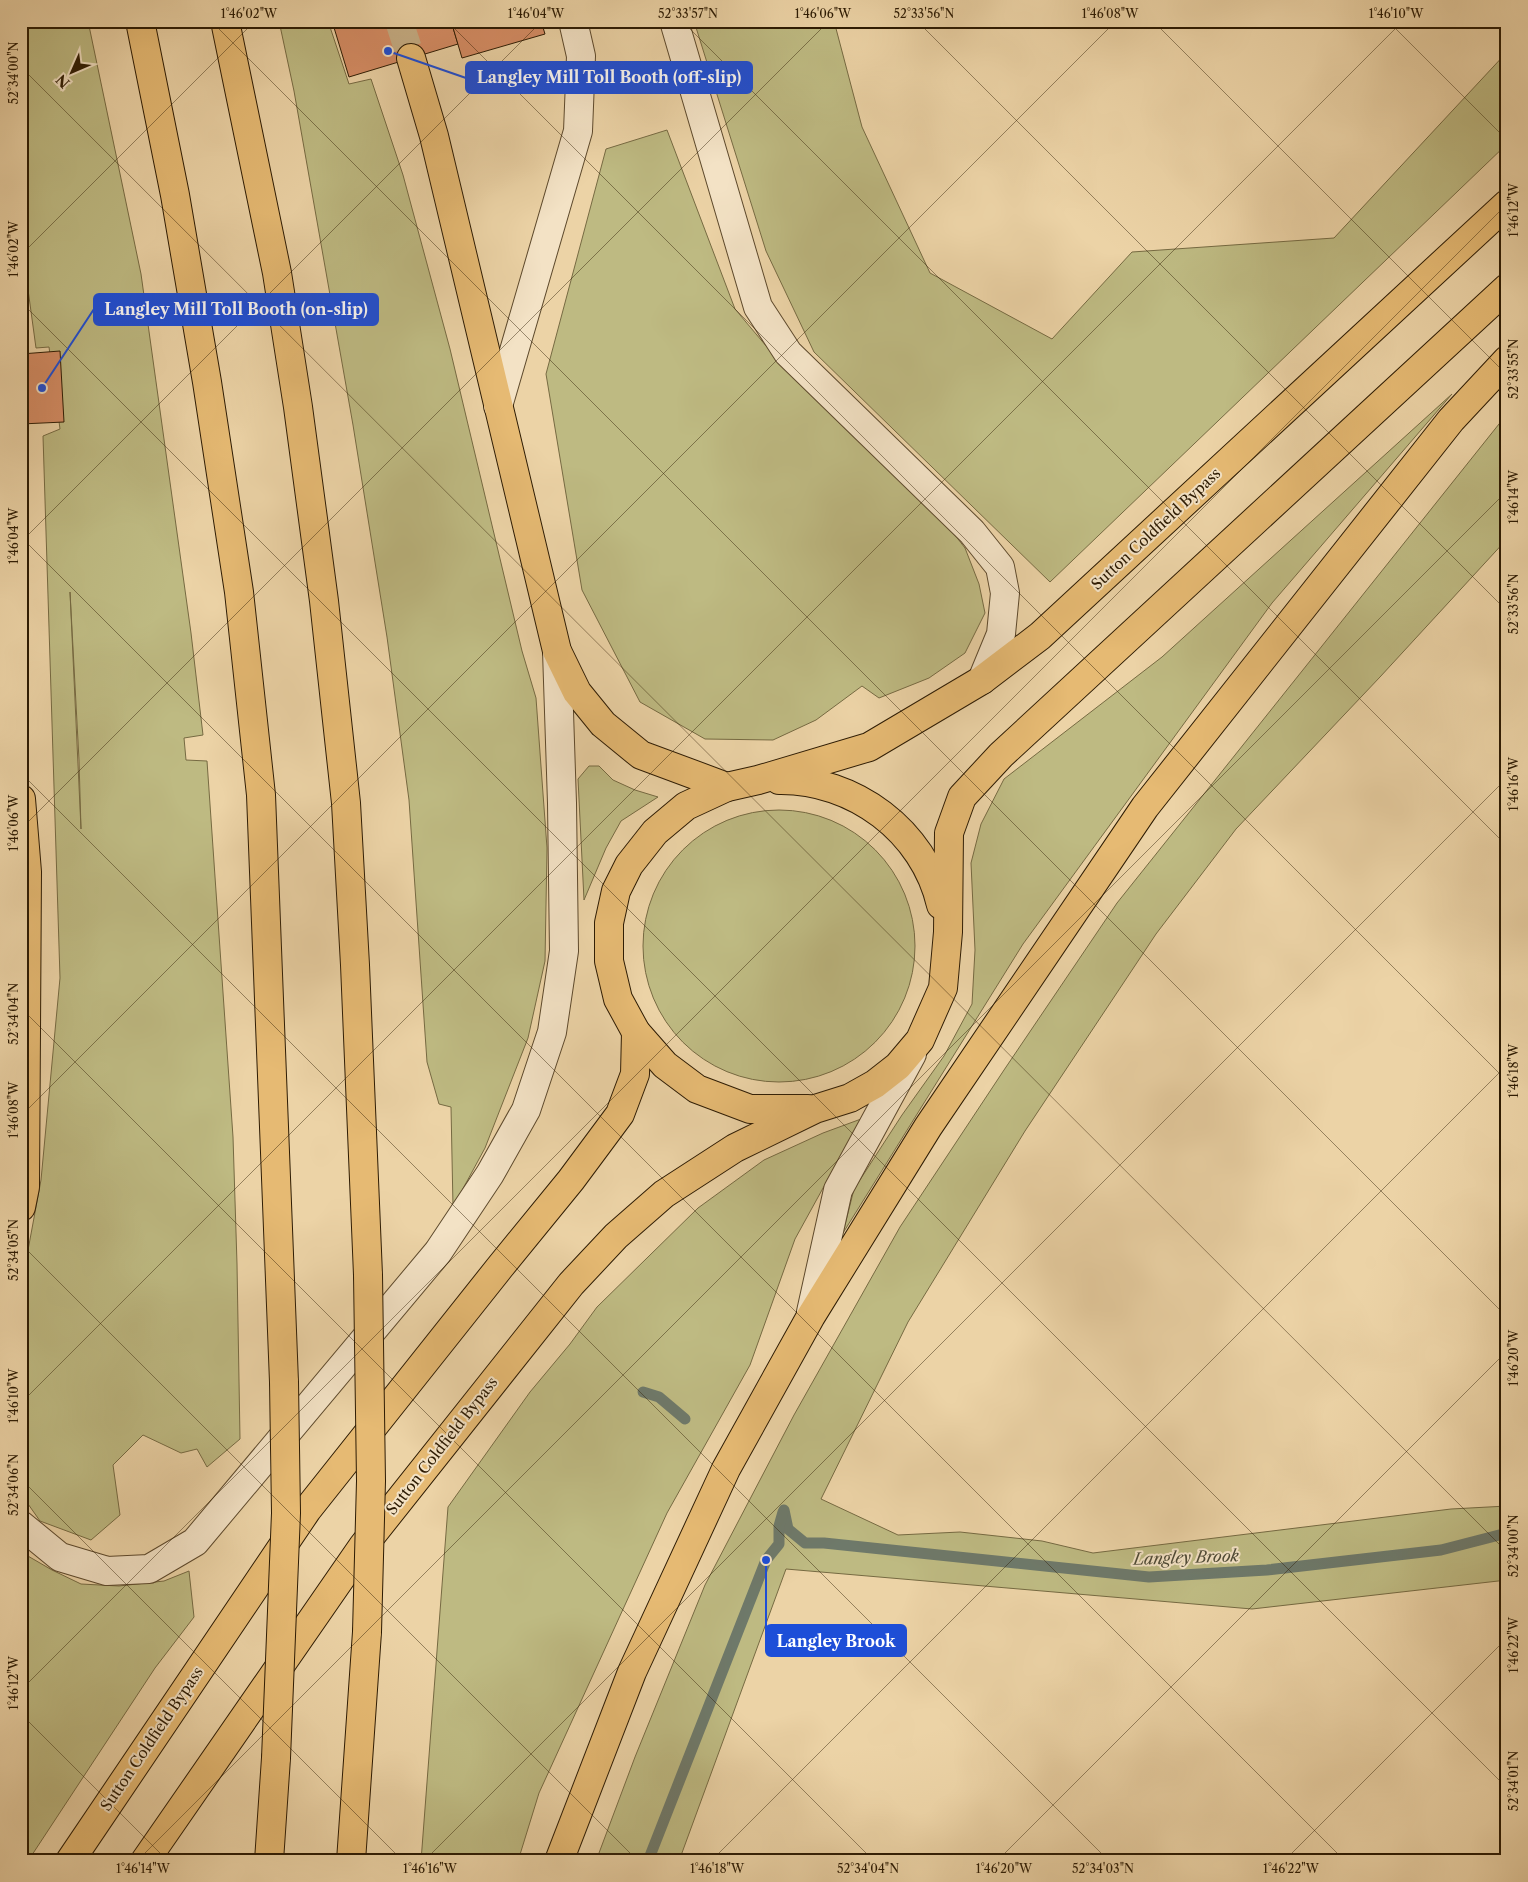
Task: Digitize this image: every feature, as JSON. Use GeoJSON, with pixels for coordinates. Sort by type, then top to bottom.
{"type":"FeatureCollection","features":[{"type":"Feature","properties":{"kind":"highway"},"geometry":{"type":"LineString","coordinates":[[140,21],[175,195],[209,391],[239,592],[260,786],[284,1382],[286,1513],[276,1758],[269,1861]]}},
{"type":"Feature","properties":{"kind":"highway"},"geometry":{"type":"LineString","coordinates":[[225,21],[276,273],[298,407],[324,601],[346,813],[355,964],[368,1275],[371,1481],[367,1632],[351,1861]]}},
{"type":"Feature","properties":{"kind":"highway"},"geometry":{"type":"LineString","coordinates":[[411,58],[434,136],[557,651],[577,692],[603,724],[641,755],[727,787]]}},
{"type":"Feature","properties":{"kind":"highway","name":"Sutton Coldfield Bypass"},"geometry":{"type":"LineString","coordinates":[[815,1109],[750,1109],[697,1089],[665,1065],[636,1032],[618,999],[609,961],[609,923],[616,891],[629,865],[655,832],[686,806],[727,787],[758,780],[869,747],[982,680],[1040,636],[1507,204]]}},
{"type":"Feature","properties":{"kind":"highway","name":"Sutton Coldfield Bypass"},"geometry":{"type":"LineString","coordinates":[[144,1861],[363,1546],[571,1284],[616,1236],[664,1194],[735,1148],[815,1109],[850,1098],[875,1084],[898,1066],[920,1040],[943,988],[948,932],[949,833],[962,797],[1001,755],[1507,288]]}},
{"type":"Feature","properties":{"kind":"highway"},"geometry":{"type":"LineString","coordinates":[[559,1861],[640,1654],[726,1469],[811,1316],[928,1127],[1145,807],[1451,420],[1507,360]]}},
{"type":"Feature","properties":{"kind":"highway","name":"Sutton Coldfield Bypass"},"geometry":{"type":"LineString","coordinates":[[758,780],[796,780],[824,784],[869,803],[900,828],[923,858],[937,886],[948,932]]}},
{"type":"Feature","properties":{"kind":"highway"},"geometry":{"type":"LineString","coordinates":[[21,799],[24,865],[25,1187],[21,1207]]}},
{"type":"Feature","properties":{"kind":"highway","name":"Sutton Coldfield Bypass"},"geometry":{"type":"LineString","coordinates":[[70,1861],[307,1510],[571,1180],[620,1114],[635,1074],[636,1032]]}},
{"type":"Feature","properties":{"kind":"lane"},"geometry":{"type":"LineString","coordinates":[[498,406],[578,132],[581,56],[573,21]]}},
{"type":"Feature","properties":{"kind":"lane"},"geometry":{"type":"LineString","coordinates":[[674,21],[758,306],[788,353],[972,532],[1000,566],[1006,593],[1000,634],[982,680]]}},
{"type":"Feature","properties":{"kind":"lane"},"geometry":{"type":"LineString","coordinates":[[21,1525],[60,1557],[107,1571],[149,1569],[195,1542],[438,1252],[490,1174],[526,1110],[552,1032],[564,951],[557,651]]}},
{"type":"Feature","properties":{"kind":"lane"},"geometry":{"type":"LineString","coordinates":[[811,1316],[838,1190],[920,1040]]}},
{"type":"Feature","properties":{"kind":"shaded area"},"geometry":{"type":"Polygon","coordinates":[[[21,21],[88,21],[141,274],[191,633],[203,735],[184,738],[186,760],[207,761],[233,1137],[240,1439],[207,1467],[197,1449],[181,1453],[143,1435],[113,1465],[120,1515],[91,1540],[40,1521],[21,1494],[21,1288],[41,1180],[60,978],[43,436],[60,429],[49,347],[36,348],[26,275],[21,191],[21,21]],[[70,592],[81,829],[79,760],[70,592]]]}},
{"type":"Feature","properties":{"kind":"shaded area"},"geometry":{"type":"Polygon","coordinates":[[[279,21],[328,21],[349,84],[371,79],[403,175],[450,349],[522,651],[536,698],[547,848],[545,961],[528,1038],[485,1148],[453,1207],[451,1107],[439,1104],[427,1062],[409,800],[387,637],[353,425],[294,91],[279,21]]]}},
{"type":"Feature","properties":{"kind":"shaded area"},"geometry":{"type":"Polygon","coordinates":[[[694,21],[834,21],[862,127],[930,273],[1052,339],[1132,252],[1334,238],[1507,52],[1507,144],[1050,582],[814,352],[766,251],[694,21]]]}},
{"type":"Feature","properties":{"kind":"shaded area"},"geometry":{"type":"Polygon","coordinates":[[[667,130],[735,309],[788,372],[863,446],[934,508],[965,548],[979,584],[985,613],[965,653],[929,678],[879,698],[862,686],[816,720],[773,740],[705,739],[640,702],[582,590],[546,374],[606,149],[667,130]]]}},
{"type":"Feature","properties":{"kind":"shaded area"},"geometry":{"type":"Polygon","coordinates":[[[1452,394],[1272,603],[1023,944],[843,1233],[854,1189],[902,1115],[944,1056],[972,1004],[975,950],[971,863],[981,824],[1004,779],[1162,657],[1452,394]]]}},
{"type":"Feature","properties":{"kind":"shaded area"},"geometry":{"type":"Polygon","coordinates":[[[1507,414],[1507,539],[1236,829],[1156,934],[1025,1131],[908,1322],[821,1499],[898,1535],[960,1532],[1042,1541],[1093,1553],[1451,1509],[1507,1506],[1507,1580],[1252,1609],[786,1569],[679,1861],[596,1861],[635,1757],[705,1585],[794,1415],[900,1227],[1117,903],[1507,414]]]}},
{"type":"Feature","properties":{"kind":"shaded area"},"geometry":{"type":"Polygon","coordinates":[[[589,766],[599,766],[613,780],[635,790],[658,797],[621,821],[606,848],[584,900],[578,779],[589,766]]]}},
{"type":"Feature","properties":{"kind":"shaded area"},"geometry":{"type":"Polygon","coordinates":[[[779,810],[818,816],[843,826],[875,850],[892,871],[904,894],[912,920],[915,946],[909,985],[899,1010],[875,1042],[854,1059],[831,1071],[805,1079],[779,1082],[740,1076],[715,1066],[683,1042],[666,1021],[654,998],[646,972],[643,946],[649,907],[659,882],[683,850],[704,833],[727,821],[753,813],[779,810]]]}},
{"type":"Feature","properties":{"kind":"shaded area"},"geometry":{"type":"Polygon","coordinates":[[[861,1119],[795,1239],[750,1365],[667,1513],[539,1793],[518,1861],[421,1861],[448,1507],[530,1392],[570,1344],[597,1307],[698,1208],[764,1160],[823,1133],[861,1119]]]}},
{"type":"Feature","properties":{"kind":"shaded area"},"geometry":{"type":"Polygon","coordinates":[[[21,1552],[81,1584],[119,1586],[164,1581],[189,1571],[194,1617],[155,1668],[28,1861],[21,1861],[21,1552]]]}},
{"type":"Feature","properties":{"kind":"building"},"geometry":{"type":"Polygon","coordinates":[[[332,21],[451,21],[458,44],[349,77],[332,21]]]}},
{"type":"Feature","properties":{"kind":"building"},"geometry":{"type":"Polygon","coordinates":[[[451,21],[541,21],[545,34],[462,58],[451,21]]]}},
{"type":"Feature","properties":{"kind":"building"},"geometry":{"type":"Polygon","coordinates":[[[60,351],[64,422],[21,424],[21,354],[60,351]]]}},
{"type":"Feature","properties":{"kind":"waterway","name":"Langley Brook"},"geometry":{"type":"LineString","coordinates":[[643,1392],[659,1397],[685,1419]]}},
{"type":"Feature","properties":{"kind":"waterway","name":"Langley Brook"},"geometry":{"type":"LineString","coordinates":[[784,1510],[788,1529],[805,1543],[824,1543],[1149,1577],[1267,1570],[1441,1550],[1507,1533]]}},
{"type":"Feature","properties":{"kind":"waterway","name":"Langley Brook"},"geometry":{"type":"LineString","coordinates":[[648,1861],[766,1560],[779,1544],[779,1526],[783,1512]]}},
{"type":"Feature","properties":{"kind":"tunnel"},"geometry":{"type":"LineString","coordinates":[[399,21],[411,58]]}},
{"type":"Feature","properties":{"kind":"place","name":"Langley Mill Toll Booth (off-slip)"},"geometry":{"type":"Point","coordinates":[388,51]}},
{"type":"Feature","properties":{"kind":"place","name":"Langley Mill Toll Booth (on-slip)"},"geometry":{"type":"Point","coordinates":[42,388]}},
{"type":"Feature","properties":{"kind":"place","name":"Langley Brook"},"geometry":{"type":"Point","coordinates":[766,1560]}}]}
